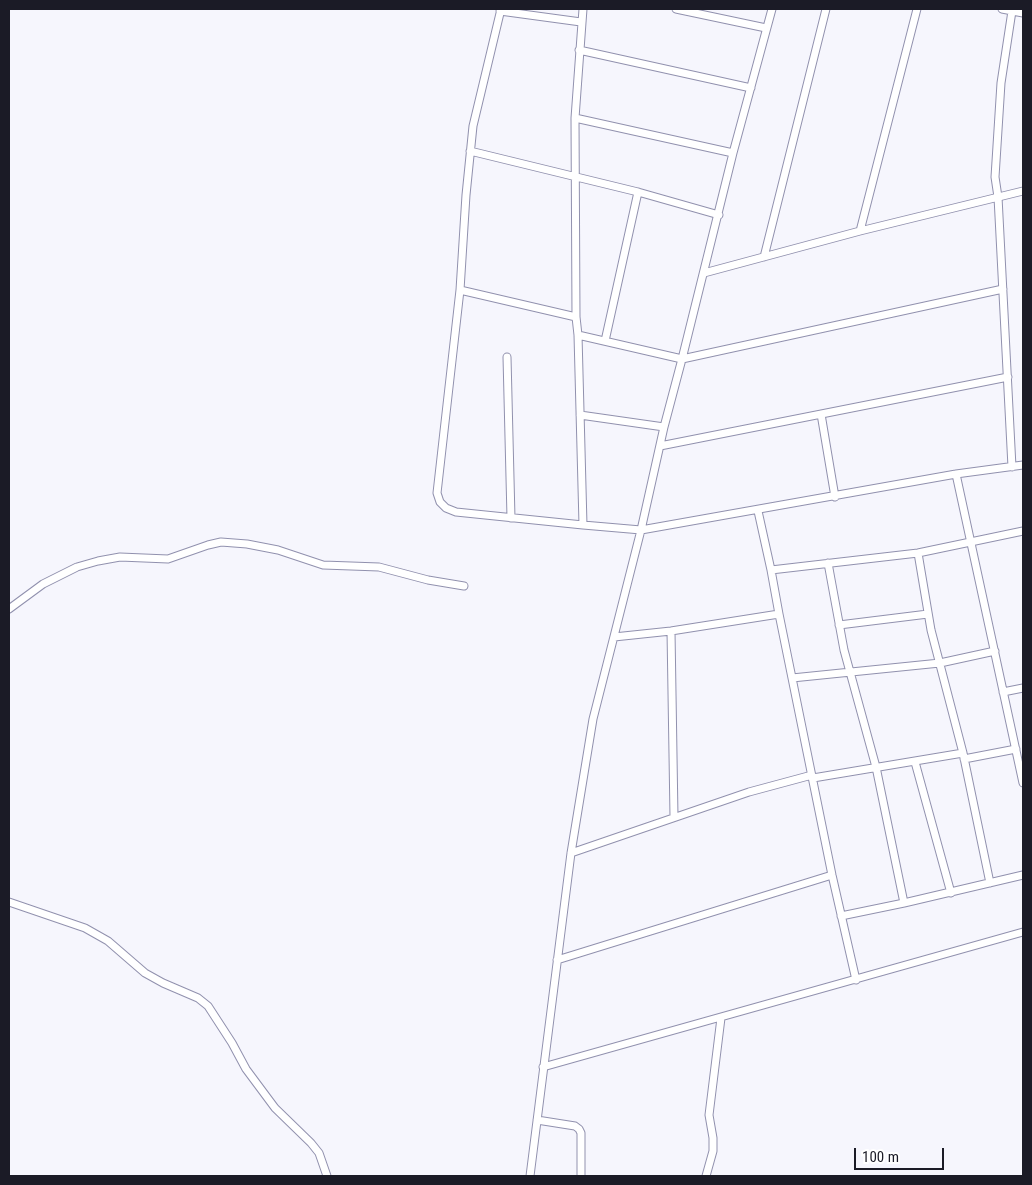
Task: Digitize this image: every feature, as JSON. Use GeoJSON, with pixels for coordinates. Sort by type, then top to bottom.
{"type":"FeatureCollection","features":[{"type":"Feature","properties":{"kind":"street"},"geometry":{"type":"LineString","coordinates":[[582,9],[574,118],[576,317],[583,525]]}},
{"type":"Feature","properties":{"kind":"street"},"geometry":{"type":"LineString","coordinates":[[676,9],[690,10],[766,28]]}},
{"type":"Feature","properties":{"kind":"street"},"geometry":{"type":"LineString","coordinates":[[530,1176],[571,853],[593,719],[733,153],[772,9]]}},
{"type":"Feature","properties":{"kind":"street"},"geometry":{"type":"LineString","coordinates":[[764,256],[826,9]]}},
{"type":"Feature","properties":{"kind":"street"},"geometry":{"type":"LineString","coordinates":[[860,231],[918,9]]}},
{"type":"Feature","properties":{"kind":"street"},"geometry":{"type":"LineString","coordinates":[[1002,9],[1023,13]]}},
{"type":"Feature","properties":{"kind":"street"},"geometry":{"type":"LineString","coordinates":[[582,22],[501,10],[473,126],[460,290],[437,493],[440,502],[446,508],[456,512],[641,530],[758,511],[956,474],[1023,464]]}},
{"type":"Feature","properties":{"kind":"street"},"geometry":{"type":"LineString","coordinates":[[1012,11],[1001,83],[994,177],[998,197],[1012,467]]}},
{"type":"Feature","properties":{"kind":"street"},"geometry":{"type":"LineString","coordinates":[[580,50],[750,88]]}},
{"type":"Feature","properties":{"kind":"street"},"geometry":{"type":"LineString","coordinates":[[574,118],[733,153]]}},
{"type":"Feature","properties":{"kind":"street"},"geometry":{"type":"LineString","coordinates":[[470,151],[638,192],[719,215]]}},
{"type":"Feature","properties":{"kind":"street"},"geometry":{"type":"LineString","coordinates":[[704,273],[860,231],[1023,191]]}},
{"type":"Feature","properties":{"kind":"street"},"geometry":{"type":"LineString","coordinates":[[606,341],[638,192]]}},
{"type":"Feature","properties":{"kind":"street"},"geometry":{"type":"LineString","coordinates":[[578,335],[682,359],[1003,289]]}},
{"type":"Feature","properties":{"kind":"street"},"geometry":{"type":"LineString","coordinates":[[460,290],[576,317]]}},
{"type":"Feature","properties":{"kind":"street"},"geometry":{"type":"LineString","coordinates":[[507,357],[511,518]]}},
{"type":"Feature","properties":{"kind":"street"},"geometry":{"type":"LineString","coordinates":[[660,446],[1008,377]]}},
{"type":"Feature","properties":{"kind":"street"},"geometry":{"type":"LineString","coordinates":[[580,414],[664,427]]}},
{"type":"Feature","properties":{"kind":"street"},"geometry":{"type":"LineString","coordinates":[[821,414],[835,497]]}},
{"type":"Feature","properties":{"kind":"street"},"geometry":{"type":"LineString","coordinates":[[956,474],[1003,692],[1019,752],[1023,783]]}},
{"type":"Feature","properties":{"kind":"street"},"geometry":{"type":"LineString","coordinates":[[758,511],[832,875],[856,980]]}},
{"type":"Feature","properties":{"kind":"street"},"geometry":{"type":"LineString","coordinates":[[771,570],[854,562],[918,553],[1023,532]]}},
{"type":"Feature","properties":{"kind":"street"},"geometry":{"type":"LineString","coordinates":[[9,609],[44,584],[77,567],[120,557],[168,559],[221,542],[278,550],[323,565],[379,567],[428,580],[464,586]]}},
{"type":"Feature","properties":{"kind":"street"},"geometry":{"type":"LineString","coordinates":[[918,553],[928,614],[963,756],[990,883]]}},
{"type":"Feature","properties":{"kind":"street"},"geometry":{"type":"LineString","coordinates":[[828,563],[844,650],[876,767],[904,903]]}},
{"type":"Feature","properties":{"kind":"street"},"geometry":{"type":"LineString","coordinates":[[614,638],[778,614]]}},
{"type":"Feature","properties":{"kind":"street"},"geometry":{"type":"LineString","coordinates":[[839,625],[928,614]]}},
{"type":"Feature","properties":{"kind":"street"},"geometry":{"type":"LineString","coordinates":[[671,631],[674,817]]}},
{"type":"Feature","properties":{"kind":"street"},"geometry":{"type":"LineString","coordinates":[[792,678],[940,663],[995,651]]}},
{"type":"Feature","properties":{"kind":"street"},"geometry":{"type":"LineString","coordinates":[[1003,692],[1023,688]]}},
{"type":"Feature","properties":{"kind":"street"},"geometry":{"type":"LineString","coordinates":[[571,853],[749,792],[813,777],[963,756],[1019,752]]}},
{"type":"Feature","properties":{"kind":"street"},"geometry":{"type":"LineString","coordinates":[[915,762],[951,893]]}},
{"type":"Feature","properties":{"kind":"street"},"geometry":{"type":"LineString","coordinates":[[557,960],[832,875]]}},
{"type":"Feature","properties":{"kind":"street"},"geometry":{"type":"LineString","coordinates":[[841,916],[951,893],[1023,875]]}},
{"type":"Feature","properties":{"kind":"street"},"geometry":{"type":"LineString","coordinates":[[9,902],[85,928],[108,941],[145,973],[198,998],[208,1006],[252,1077],[275,1108],[311,1143],[319,1154],[328,1176]]}},
{"type":"Feature","properties":{"kind":"street"},"geometry":{"type":"LineString","coordinates":[[543,1067],[1023,932]]}},
{"type":"Feature","properties":{"kind":"street"},"geometry":{"type":"LineString","coordinates":[[706,1176],[713,1150],[709,1115],[720,1018]]}},
{"type":"Feature","properties":{"kind":"street"},"geometry":{"type":"LineString","coordinates":[[536,1120],[575,1126],[579,1129],[581,1133],[581,1176]]}}]}
